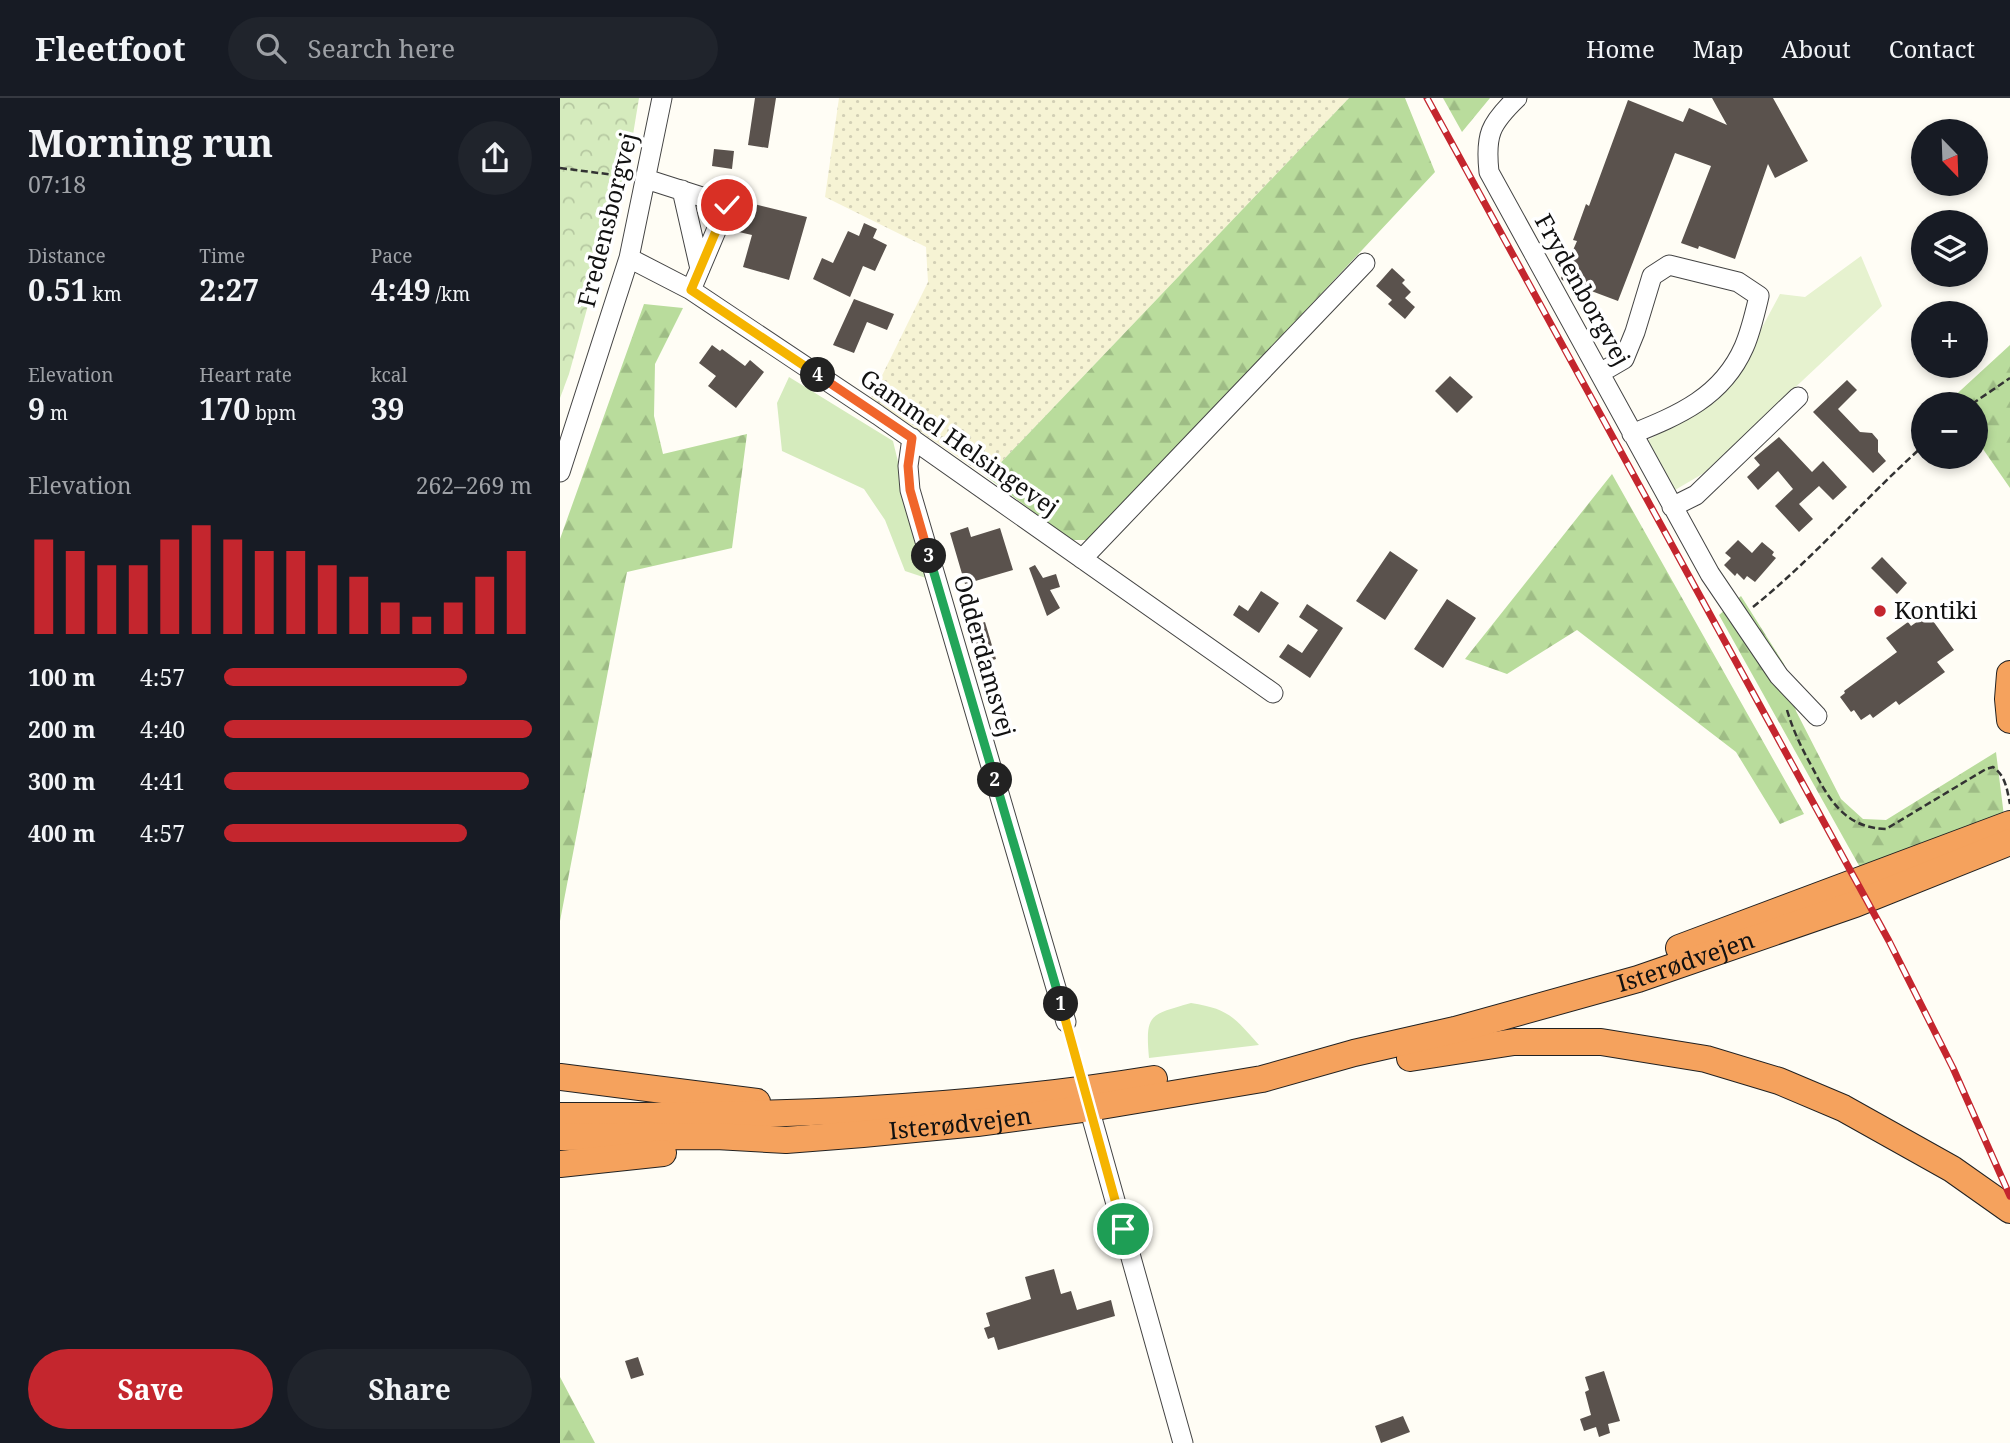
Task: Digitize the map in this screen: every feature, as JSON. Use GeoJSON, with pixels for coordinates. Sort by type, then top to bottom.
{"type":"FeatureCollection","features":[{"type":"Feature","properties":{"kind":"highway"},"geometry":{"type":"LineString","coordinates":[[2010,674],[2010,720]]}},
{"type":"Feature","properties":{"kind":"highway"},"geometry":{"type":"LineString","coordinates":[[1532,1009],[1596,977],[2010,824]]}},
{"type":"Feature","properties":{"kind":"highway","name":"Isterødvejen"},"geometry":{"type":"LineString","coordinates":[[560,1116],[713,1117],[835,1112],[952,1103],[1086,1098],[1262,1079],[1354,1053],[1455,1030],[1637,979],[1873,897],[2010,842]]}},
{"type":"Feature","properties":{"kind":"highway"},"geometry":{"type":"LineString","coordinates":[[1262,1079],[1328,1072],[1514,1042],[1601,1042],[1706,1059],[1779,1081],[1843,1108],[1952,1169],[2010,1210]]}},
{"type":"Feature","properties":{"kind":"highway","name":"Isterødvejen"},"geometry":{"type":"LineString","coordinates":[[560,1137],[716,1136],[786,1140],[977,1123],[1086,1098],[1297,1056],[1354,1053]]}},
{"type":"Feature","properties":{"kind":"highway"},"geometry":{"type":"LineString","coordinates":[[560,1077],[835,1112]]}},
{"type":"Feature","properties":{"kind":"highway"},"geometry":{"type":"LineString","coordinates":[[560,1164],[636,1154],[741,1148],[786,1140]]}},
{"type":"Feature","properties":{"kind":"street","name":"Fredensborgvej"},"geometry":{"type":"LineString","coordinates":[[560,472],[565,443],[629,258],[662,98]]}},
{"type":"Feature","properties":{"kind":"street","name":"Frydenborgvej"},"geometry":{"type":"LineString","coordinates":[[1517,98],[1500,114],[1489,133],[1489,172],[1710,574],[1779,676],[1817,716]]}},
{"type":"Feature","properties":{"kind":"street"},"geometry":{"type":"LineString","coordinates":[[646,179],[727,205],[691,290]]}},
{"type":"Feature","properties":{"kind":"street"},"geometry":{"type":"LineString","coordinates":[[682,190],[700,269]]}},
{"type":"Feature","properties":{"kind":"street","name":"Gammel Helsingevej"},"geometry":{"type":"LineString","coordinates":[[629,258],[691,290],[912,438],[1273,692]]}},
{"type":"Feature","properties":{"kind":"street"},"geometry":{"type":"LineString","coordinates":[[1082,559],[1365,264]]}},
{"type":"Feature","properties":{"kind":"street"},"geometry":{"type":"LineString","coordinates":[[1600,373],[1624,359],[1652,276],[1669,265],[1738,282],[1759,296],[1744,348],[1716,387],[1678,415],[1632,434]]}},
{"type":"Feature","properties":{"kind":"street"},"geometry":{"type":"LineString","coordinates":[[1672,507],[1696,495],[1798,397]]}},
{"type":"Feature","properties":{"kind":"street","name":"Odderdamsvej"},"geometry":{"type":"LineString","coordinates":[[912,438],[908,466],[910,490],[1066,1022]]}},
{"type":"Feature","properties":{"kind":"street"},"geometry":{"type":"LineString","coordinates":[[1086,1098],[1184,1443]]}},
{"type":"Feature","properties":{"kind":"path"},"geometry":{"type":"LineString","coordinates":[[560,168],[646,179]]}},
{"type":"Feature","properties":{"kind":"path"},"geometry":{"type":"LineString","coordinates":[[1988,393],[2010,378]]}},
{"type":"Feature","properties":{"kind":"path"},"geometry":{"type":"LineString","coordinates":[[1740,618],[1801,565],[1850,514],[1911,457]]}},
{"type":"Feature","properties":{"kind":"path"},"geometry":{"type":"LineString","coordinates":[[1779,676],[1794,733],[1827,796],[1855,822],[1870,829],[1886,829],[1993,767],[1999,771],[2006,783],[2010,807]]}},
{"type":"Feature","properties":{"kind":"path"},"geometry":{"type":"LineString","coordinates":[[1066,1022],[1086,1098]]}},
{"type":"Feature","properties":{"kind":"shaded area"},"geometry":{"type":"Polygon","coordinates":[[[839,98],[1349,98],[987,477],[871,398],[928,282],[926,247],[825,197],[839,98]]]}},
{"type":"Feature","properties":{"kind":"green space"},"geometry":{"type":"Polygon","coordinates":[[[560,98],[639,98],[630,153],[560,398],[560,98]]]}},
{"type":"Feature","properties":{"kind":"green space"},"geometry":{"type":"Polygon","coordinates":[[[1349,98],[1405,98],[1435,172],[1091,540],[1071,540],[987,477],[1349,98]]]}},
{"type":"Feature","properties":{"kind":"green space"},"geometry":{"type":"Polygon","coordinates":[[[1443,98],[1490,98],[1462,132],[1443,98]]]}},
{"type":"Feature","properties":{"kind":"green space"},"geometry":{"type":"Polygon","coordinates":[[[1861,256],[1882,306],[1704,473],[1675,490],[1648,440],[1693,415],[1758,335],[1780,294],[1805,297],[1861,256]]]}},
{"type":"Feature","properties":{"kind":"green space"},"geometry":{"type":"Polygon","coordinates":[[[644,304],[683,308],[655,364],[654,416],[663,454],[747,434],[732,548],[627,572],[560,921],[560,539],[644,304]]]}},
{"type":"Feature","properties":{"kind":"green space"},"geometry":{"type":"Polygon","coordinates":[[[2010,345],[2010,488],[1988,456],[1988,392],[1959,392],[1974,378],[1988,378],[1988,365],[2010,345]]]}},
{"type":"Feature","properties":{"kind":"green space"},"geometry":{"type":"Polygon","coordinates":[[[789,377],[893,441],[926,578],[905,571],[885,520],[864,489],[782,451],[777,403],[789,377]]]}},
{"type":"Feature","properties":{"kind":"green space"},"geometry":{"type":"Polygon","coordinates":[[[1612,474],[1804,814],[1780,824],[1736,752],[1577,630],[1507,674],[1465,659],[1612,474]]]}},
{"type":"Feature","properties":{"kind":"green space"},"geometry":{"type":"Polygon","coordinates":[[[1741,596],[1784,664],[1796,711],[1841,799],[1863,819],[1886,820],[1996,752],[2004,816],[1862,871],[1719,615],[1741,596]]]}},
{"type":"Feature","properties":{"kind":"green space"},"geometry":{"type":"Polygon","coordinates":[[[1191,1003],[1214,1008],[1230,1016],[1259,1045],[1149,1058],[1148,1032],[1153,1018],[1167,1010],[1191,1003]]]}},
{"type":"Feature","properties":{"kind":"green space"},"geometry":{"type":"Polygon","coordinates":[[[560,1377],[595,1443],[560,1443],[560,1377]]]}},
{"type":"Feature","properties":{"kind":"building"},"geometry":{"type":"Polygon","coordinates":[[[755,98],[776,98],[768,148],[748,145],[755,98]]]}},
{"type":"Feature","properties":{"kind":"building"},"geometry":{"type":"Polygon","coordinates":[[[1712,98],[1773,98],[1808,161],[1775,178],[1768,164],[1735,259],[1699,246],[1698,249],[1681,243],[1711,166],[1675,153],[1618,301],[1562,280],[1577,241],[1573,240],[1586,204],[1589,206],[1628,100],[1683,122],[1689,108],[1727,125],[1712,98]]]}},
{"type":"Feature","properties":{"kind":"building"},"geometry":{"type":"Polygon","coordinates":[[[714,149],[734,151],[732,169],[712,166],[714,149]]]}},
{"type":"Feature","properties":{"kind":"building"},"geometry":{"type":"Polygon","coordinates":[[[738,200],[807,217],[789,280],[743,267],[752,235],[730,230],[738,209],[738,200]]]}},
{"type":"Feature","properties":{"kind":"building"},"geometry":{"type":"Polygon","coordinates":[[[864,223],[877,229],[873,238],[887,245],[875,271],[863,266],[850,297],[813,279],[822,258],[833,263],[848,231],[859,236],[864,223]]]}},
{"type":"Feature","properties":{"kind":"building"},"geometry":{"type":"Polygon","coordinates":[[[1392,268],[1405,280],[1402,283],[1411,292],[1405,298],[1415,307],[1405,319],[1388,304],[1392,300],[1376,286],[1392,268]]]}},
{"type":"Feature","properties":{"kind":"building"},"geometry":{"type":"Polygon","coordinates":[[[854,299],[894,314],[887,330],[867,322],[854,353],[833,345],[854,299]]]}},
{"type":"Feature","properties":{"kind":"building"},"geometry":{"type":"Polygon","coordinates":[[[712,345],[745,366],[750,360],[764,372],[736,408],[708,386],[716,376],[699,363],[712,345]]]}},
{"type":"Feature","properties":{"kind":"building"},"geometry":{"type":"Polygon","coordinates":[[[1450,376],[1473,397],[1457,413],[1435,391],[1450,376]]]}},
{"type":"Feature","properties":{"kind":"building"},"geometry":{"type":"Polygon","coordinates":[[[1847,380],[1857,390],[1838,409],[1860,432],[1872,433],[1878,440],[1878,452],[1886,461],[1873,473],[1813,412],[1847,380]]]}},
{"type":"Feature","properties":{"kind":"building"},"geometry":{"type":"Polygon","coordinates":[[[1779,437],[1812,472],[1823,461],[1847,487],[1833,500],[1819,486],[1799,504],[1813,519],[1799,532],[1775,506],[1793,489],[1778,471],[1758,490],[1747,477],[1760,465],[1754,458],[1779,437]]]}},
{"type":"Feature","properties":{"kind":"building"},"geometry":{"type":"Polygon","coordinates":[[[968,527],[971,537],[1000,528],[1013,570],[965,584],[950,533],[968,527]]]}},
{"type":"Feature","properties":{"kind":"building"},"geometry":{"type":"Polygon","coordinates":[[[1738,540],[1752,553],[1762,542],[1774,552],[1772,555],[1776,558],[1755,582],[1747,576],[1744,580],[1737,573],[1735,576],[1724,565],[1731,558],[1725,553],[1738,540]]]}},
{"type":"Feature","properties":{"kind":"building"},"geometry":{"type":"Polygon","coordinates":[[[1390,551],[1418,570],[1385,620],[1356,601],[1390,551]]]}},
{"type":"Feature","properties":{"kind":"building"},"geometry":{"type":"Polygon","coordinates":[[[1882,557],[1907,583],[1897,594],[1871,568],[1882,557]]]}},
{"type":"Feature","properties":{"kind":"building"},"geometry":{"type":"Polygon","coordinates":[[[1035,565],[1043,578],[1056,574],[1060,587],[1050,590],[1060,608],[1047,616],[1029,568],[1035,565]]]}},
{"type":"Feature","properties":{"kind":"building"},"geometry":{"type":"Polygon","coordinates":[[[1261,591],[1279,603],[1259,633],[1233,615],[1239,605],[1248,611],[1261,591]]]}},
{"type":"Feature","properties":{"kind":"building"},"geometry":{"type":"Polygon","coordinates":[[[1447,599],[1476,618],[1443,668],[1414,649],[1447,599]]]}},
{"type":"Feature","properties":{"kind":"building"},"geometry":{"type":"Polygon","coordinates":[[[1307,604],[1343,628],[1310,678],[1279,657],[1288,644],[1302,653],[1318,630],[1299,617],[1307,604]]]}},
{"type":"Feature","properties":{"kind":"building"},"geometry":{"type":"Polygon","coordinates":[[[1928,614],[1954,650],[1937,662],[1945,672],[1899,705],[1896,701],[1873,718],[1870,714],[1861,720],[1840,697],[1844,691],[1897,652],[1886,638],[1908,622],[1911,626],[1928,614]]]}},
{"type":"Feature","properties":{"kind":"building"},"geometry":{"type":"Polygon","coordinates":[[[985,622],[996,659],[981,664],[970,627],[985,622]]]}},
{"type":"Feature","properties":{"kind":"building"},"geometry":{"type":"Polygon","coordinates":[[[1054,1269],[1061,1294],[1071,1291],[1077,1310],[1111,1300],[1115,1316],[998,1350],[994,1337],[988,1339],[984,1328],[990,1326],[986,1313],[1031,1299],[1025,1277],[1054,1269]]]}},
{"type":"Feature","properties":{"kind":"building"},"geometry":{"type":"Polygon","coordinates":[[[638,1357],[644,1375],[631,1379],[625,1361],[638,1357]]]}},
{"type":"Feature","properties":{"kind":"building"},"geometry":{"type":"Polygon","coordinates":[[[1604,1371],[1620,1421],[1608,1424],[1610,1433],[1599,1437],[1596,1427],[1584,1431],[1580,1419],[1591,1415],[1585,1392],[1589,1390],[1585,1377],[1604,1371]]]}},
{"type":"Feature","properties":{"kind":"building"},"geometry":{"type":"Polygon","coordinates":[[[1403,1416],[1410,1432],[1381,1443],[1375,1426],[1403,1416]]]}},
{"type":"Feature","properties":{"kind":"railway"},"geometry":{"type":"LineString","coordinates":[[1427,98],[1889,941],[1953,1068],[2010,1196]]}},
{"type":"Feature","properties":{"kind":"place","name":"Kontiki"},"geometry":{"type":"Point","coordinates":[1880,611]}},
{"type":"Feature","properties":{"kind":"route"},"geometry":{"type":"LineString","coordinates":[[727,205],[691,290],[912,438],[908,466],[910,490],[1066,1022],[1123,1229]]}}]}
